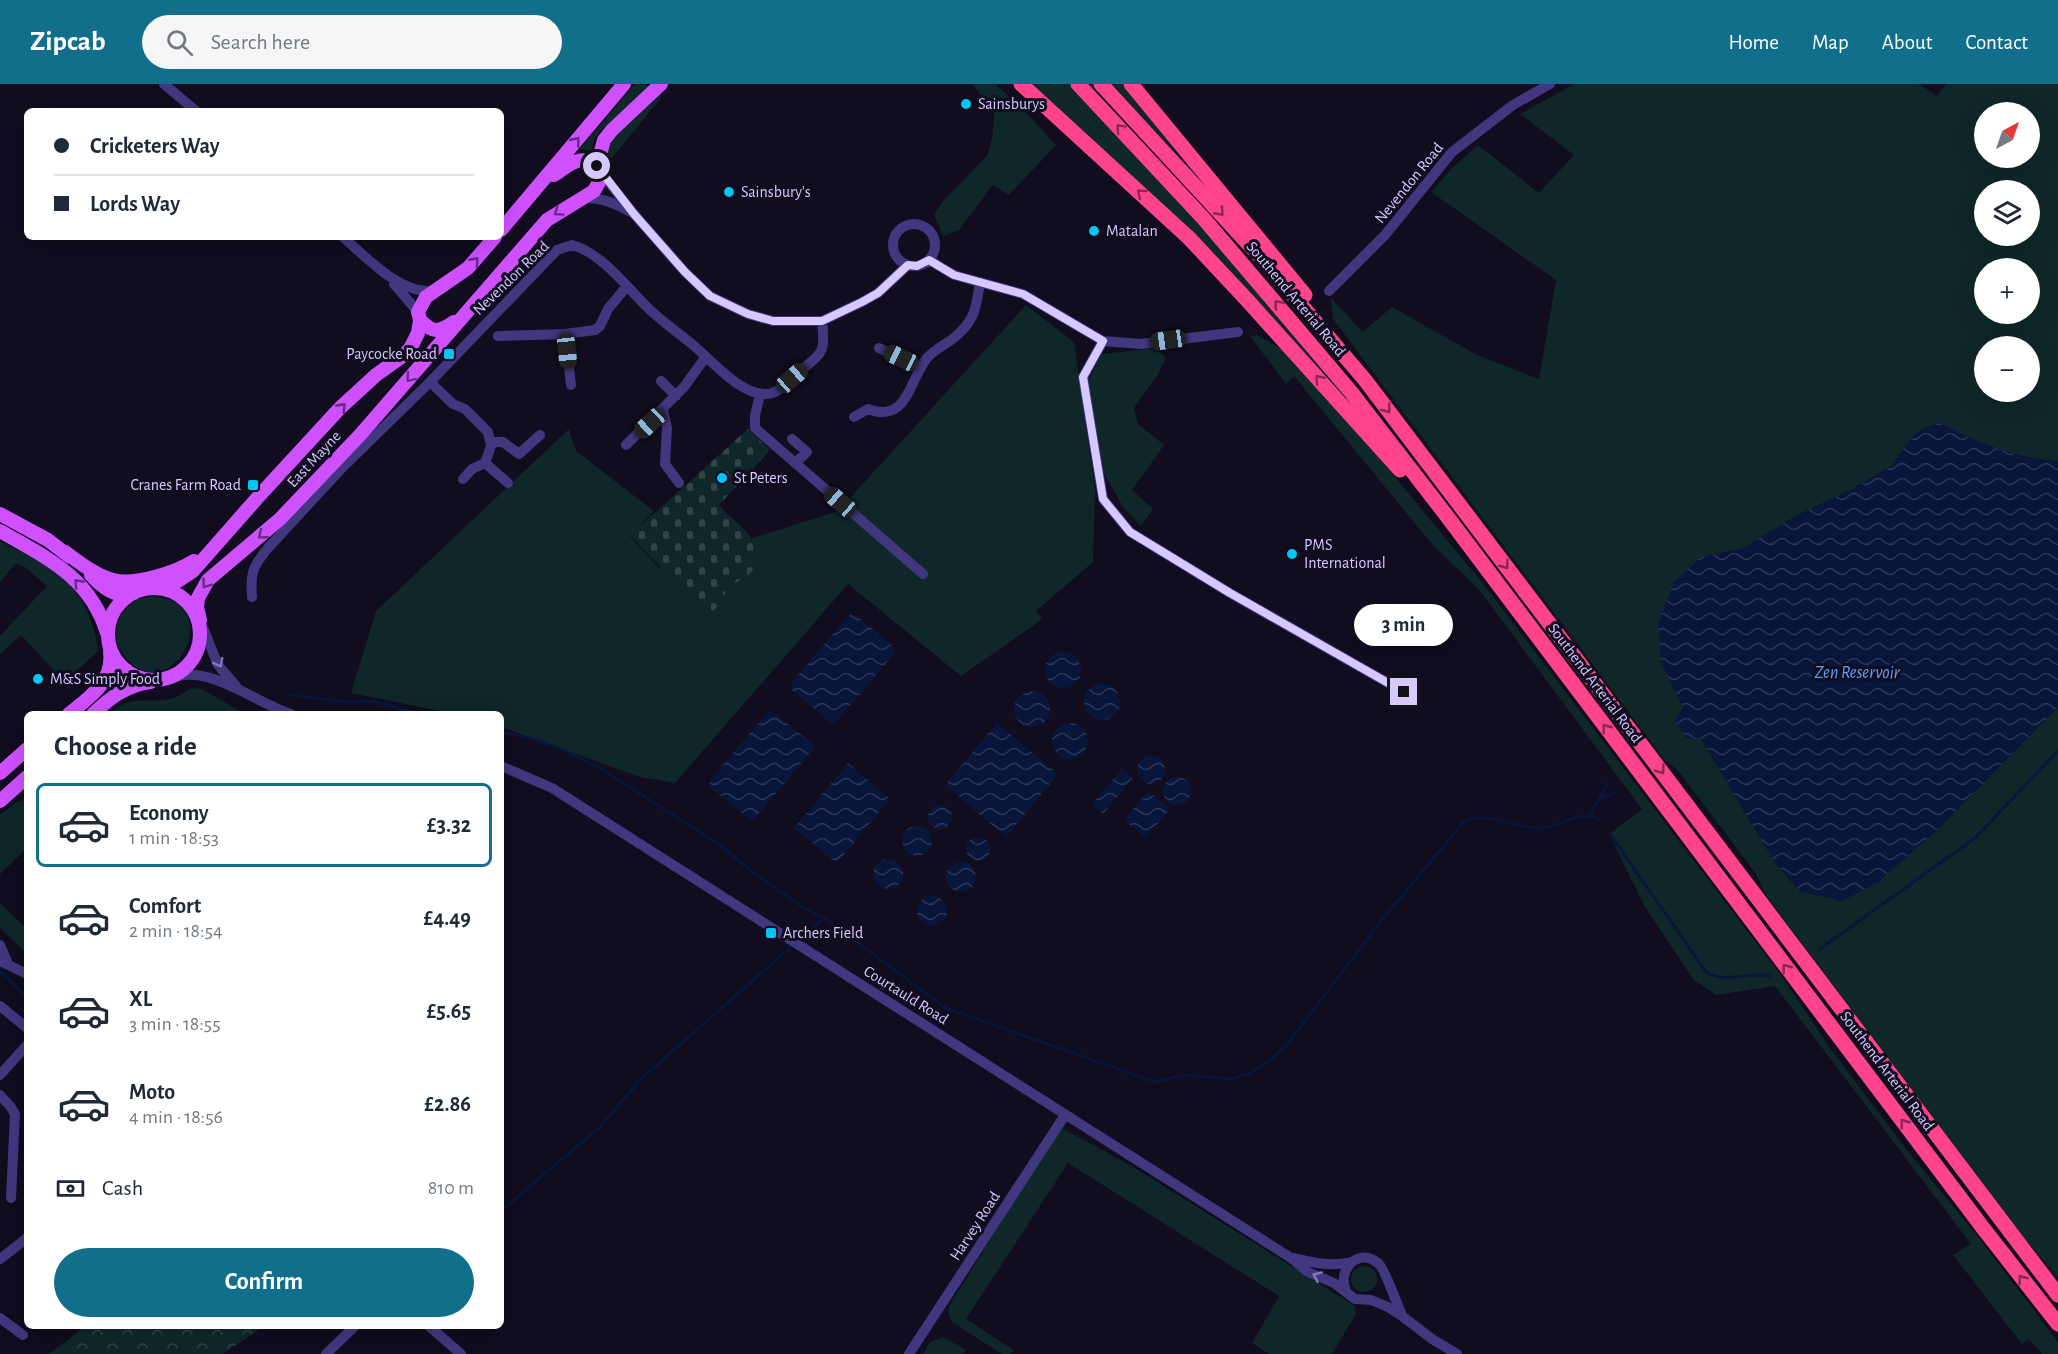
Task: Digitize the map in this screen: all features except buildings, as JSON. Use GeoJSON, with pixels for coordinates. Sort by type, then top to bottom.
{"type":"FeatureCollection","features":[{"type":"Feature","properties":{"kind":"highway"},"geometry":{"type":"LineString","coordinates":[[1021,84],[1158,208],[1219,269],[1386,454],[1496,581]]}},
{"type":"Feature","properties":{"kind":"highway","name":"Southend Arterial Road"},"geometry":{"type":"LineString","coordinates":[[1078,84],[1169,180],[1278,303],[1351,392],[2058,1324]]}},
{"type":"Feature","properties":{"kind":"highway","name":"Southend Arterial Road"},"geometry":{"type":"LineString","coordinates":[[1101,84],[1256,252],[1365,380],[2058,1295]]}},
{"type":"Feature","properties":{"kind":"highway"},"geometry":{"type":"LineString","coordinates":[[1131,84],[1295,282],[1365,380]]}},
{"type":"Feature","properties":{"kind":"main road"},"geometry":{"type":"LineString","coordinates":[[504,227],[624,84]]}},
{"type":"Feature","properties":{"kind":"main road","name":"East Mayne"},"geometry":{"type":"LineString","coordinates":[[200,620],[197,608],[198,598],[208,580],[280,519],[393,398],[547,220],[567,206],[584,198],[597,186],[600,176],[598,167],[601,147],[608,134],[661,84]]}},
{"type":"Feature","properties":{"kind":"main road"},"geometry":{"type":"LineString","coordinates":[[539,186],[574,161],[584,159],[598,167]]}},
{"type":"Feature","properties":{"kind":"main road","name":"East Mayne"},"geometry":{"type":"LineString","coordinates":[[150,588],[172,583],[188,575],[358,390],[404,355],[415,340],[420,304],[432,291],[452,281],[468,268],[492,240]]}},
{"type":"Feature","properties":{"kind":"main road","name":"East Mayne"},"geometry":{"type":"LineString","coordinates":[[419,316],[428,328],[439,330],[461,317]]}},
{"type":"Feature","properties":{"kind":"main road"},"geometry":{"type":"LineString","coordinates":[[0,514],[48,540],[106,578],[123,582],[175,572],[217,543]]}},
{"type":"Feature","properties":{"kind":"main road"},"geometry":{"type":"LineString","coordinates":[[0,531],[43,555],[72,576],[96,607],[107,633],[111,666],[104,682],[72,711]]}},
{"type":"Feature","properties":{"kind":"main road"},"geometry":{"type":"LineString","coordinates":[[65,552],[108,590],[118,594],[163,588],[179,596],[194,608],[200,620],[201,638],[198,647],[189,663],[174,677],[135,685],[120,692],[97,711]]}},
{"type":"Feature","properties":{"kind":"main road"},"geometry":{"type":"LineString","coordinates":[[107,633],[111,617],[119,603],[135,592]]}},
{"type":"Feature","properties":{"kind":"main road"},"geometry":{"type":"LineString","coordinates":[[109,648],[118,664],[132,675],[141,679],[159,681]]}},
{"type":"Feature","properties":{"kind":"main road"},"geometry":{"type":"LineString","coordinates":[[0,773],[24,752]]}},
{"type":"Feature","properties":{"kind":"main road"},"geometry":{"type":"LineString","coordinates":[[0,801],[24,780]]}},
{"type":"Feature","properties":{"kind":"street"},"geometry":{"type":"LineString","coordinates":[[164,84],[192,108]]}},
{"type":"Feature","properties":{"kind":"street","name":"Nevendon Road"},"geometry":{"type":"LineString","coordinates":[[1329,291],[1385,235],[1452,152],[1514,105],[1550,84]]}},
{"type":"Feature","properties":{"kind":"street"},"geometry":{"type":"LineString","coordinates":[[598,167],[634,214],[685,272],[710,296],[748,314],[773,321],[822,321],[878,293],[908,265]]}},
{"type":"Feature","properties":{"kind":"street"},"geometry":{"type":"LineString","coordinates":[[584,198],[611,201],[634,214]]}},
{"type":"Feature","properties":{"kind":"street"},"geometry":{"type":"LineString","coordinates":[[917,223],[928,228],[934,236],[935,245],[929,260],[917,266],[908,265],[899,261],[892,243],[895,233],[908,224],[917,223]]}},
{"type":"Feature","properties":{"kind":"street"},"geometry":{"type":"LineString","coordinates":[[347,240],[378,266],[414,290],[432,291]]}},
{"type":"Feature","properties":{"kind":"street","name":"Nevendon Road"},"geometry":{"type":"LineString","coordinates":[[252,597],[251,574],[259,558],[340,470],[430,382],[557,250],[572,246],[590,253],[648,308],[698,349],[705,358],[747,389],[760,394]]}},
{"type":"Feature","properties":{"kind":"street"},"geometry":{"type":"LineString","coordinates":[[929,260],[954,275],[1023,294],[1103,341],[1141,344],[1238,332]]}},
{"type":"Feature","properties":{"kind":"street"},"geometry":{"type":"LineString","coordinates":[[378,266],[407,298],[419,316]]}},
{"type":"Feature","properties":{"kind":"street"},"geometry":{"type":"LineString","coordinates":[[854,417],[868,408],[874,411],[897,409],[903,403],[928,356],[962,332],[970,322],[975,312],[980,282]]}},
{"type":"Feature","properties":{"kind":"street"},"geometry":{"type":"LineString","coordinates":[[498,336],[565,334],[595,330],[600,326],[608,309],[627,286]]}},
{"type":"Feature","properties":{"kind":"street"},"geometry":{"type":"LineString","coordinates":[[822,321],[824,347],[778,390],[760,394],[755,428],[923,574]]}},
{"type":"Feature","properties":{"kind":"street"},"geometry":{"type":"LineString","coordinates":[[565,334],[571,385]]}},
{"type":"Feature","properties":{"kind":"street"},"geometry":{"type":"LineString","coordinates":[[1103,341],[1083,377],[1103,499],[1130,532],[1230,593],[1404,692]]}},
{"type":"Feature","properties":{"kind":"street"},"geometry":{"type":"LineString","coordinates":[[879,348],[921,368]]}},
{"type":"Feature","properties":{"kind":"street"},"geometry":{"type":"LineString","coordinates":[[626,445],[676,396],[705,358]]}},
{"type":"Feature","properties":{"kind":"street"},"geometry":{"type":"LineString","coordinates":[[662,381],[676,396]]}},
{"type":"Feature","properties":{"kind":"street"},"geometry":{"type":"LineString","coordinates":[[430,382],[453,404],[465,409],[488,432],[491,446],[485,463],[472,469],[463,478]]}},
{"type":"Feature","properties":{"kind":"street"},"geometry":{"type":"LineString","coordinates":[[659,414],[667,428],[665,464],[679,483]]}},
{"type":"Feature","properties":{"kind":"street"},"geometry":{"type":"LineString","coordinates":[[491,442],[503,442],[519,454],[540,435]]}},
{"type":"Feature","properties":{"kind":"street"},"geometry":{"type":"LineString","coordinates":[[792,439],[807,452],[795,463]]}},
{"type":"Feature","properties":{"kind":"street"},"geometry":{"type":"LineString","coordinates":[[485,463],[508,483]]}},
{"type":"Feature","properties":{"kind":"street"},"geometry":{"type":"LineString","coordinates":[[200,620],[223,672],[251,696]]}},
{"type":"Feature","properties":{"kind":"street"},"geometry":{"type":"LineString","coordinates":[[174,677],[187,673],[201,675],[284,711]]}},
{"type":"Feature","properties":{"kind":"street","name":"Courtauld Road"},"geometry":{"type":"LineString","coordinates":[[504,767],[552,788],[1291,1258],[1308,1272],[1360,1300],[1371,1300],[1402,1316],[1423,1333],[1457,1354]]}},
{"type":"Feature","properties":{"kind":"street"},"geometry":{"type":"LineString","coordinates":[[0,945],[4,963],[24,973]]}},
{"type":"Feature","properties":{"kind":"street"},"geometry":{"type":"LineString","coordinates":[[0,1006],[24,1026]]}},
{"type":"Feature","properties":{"kind":"street"},"geometry":{"type":"LineString","coordinates":[[0,1076],[24,1048]]}},
{"type":"Feature","properties":{"kind":"street"},"geometry":{"type":"LineString","coordinates":[[0,1095],[15,1114],[11,1198]]}},
{"type":"Feature","properties":{"kind":"street","name":"Harvey Road"},"geometry":{"type":"LineString","coordinates":[[909,1354],[1065,1115]]}},
{"type":"Feature","properties":{"kind":"street"},"geometry":{"type":"LineString","coordinates":[[0,1259],[24,1240]]}},
{"type":"Feature","properties":{"kind":"street","name":"Courtauld Road"},"geometry":{"type":"LineString","coordinates":[[1291,1258],[1324,1266],[1364,1258],[1375,1261],[1383,1269],[1402,1316]]}},
{"type":"Feature","properties":{"kind":"street"},"geometry":{"type":"LineString","coordinates":[[1346,1291],[1344,1272],[1352,1262]]}},
{"type":"Feature","properties":{"kind":"street"},"geometry":{"type":"LineString","coordinates":[[1371,1300],[1382,1292],[1386,1280]]}},
{"type":"Feature","properties":{"kind":"street"},"geometry":{"type":"LineString","coordinates":[[0,1318],[23,1335]]}},
{"type":"Feature","properties":{"kind":"street"},"geometry":{"type":"LineString","coordinates":[[326,1354],[352,1329]]}},
{"type":"Feature","properties":{"kind":"street"},"geometry":{"type":"LineString","coordinates":[[432,1329],[461,1354]]}},
{"type":"Feature","properties":{"kind":"green space"},"geometry":{"type":"Polygon","coordinates":[[[635,84],[645,84],[650,88],[600,131],[594,140],[591,152],[580,149],[635,84]]]}},
{"type":"Feature","properties":{"kind":"green space"},"geometry":{"type":"Polygon","coordinates":[[[972,84],[995,84],[1019,105],[1056,145],[1009,195],[993,185],[959,230],[943,236],[934,215],[943,201],[987,156],[993,134],[994,111],[972,84]]]}},
{"type":"Feature","properties":{"kind":"green space"},"geometry":{"type":"Polygon","coordinates":[[[1028,84],[1071,84],[1217,241],[1357,407],[1354,410],[1028,84]]]}},
{"type":"Feature","properties":{"kind":"green space"},"geometry":{"type":"Polygon","coordinates":[[[1108,84],[1126,84],[1198,175],[1193,175],[1186,167],[1187,164],[1108,84]]]}},
{"type":"Feature","properties":{"kind":"green space"},"geometry":{"type":"Polygon","coordinates":[[[1574,84],[1919,84],[1937,96],[1946,84],[2058,84],[2058,461],[2011,453],[1966,436],[1938,422],[1916,433],[1890,467],[1850,490],[1796,516],[1742,549],[1701,557],[1661,662],[1683,708],[1675,720],[1686,738],[1701,739],[1774,861],[1799,891],[1841,901],[1877,883],[1937,830],[2058,707],[2058,1277],[2024,1238],[1767,897],[1756,874],[1679,772],[1663,758],[1333,319],[1331,298],[1363,332],[1392,307],[1477,355],[1539,379],[1556,280],[1431,192],[1452,168],[1478,145],[1539,193],[1574,155],[1520,114],[1574,84]]]}},
{"type":"Feature","properties":{"kind":"green space"},"geometry":{"type":"Polygon","coordinates":[[[660,95],[662,97],[606,165],[610,141],[660,95]]]}},
{"type":"Feature","properties":{"kind":"green space"},"geometry":{"type":"Polygon","coordinates":[[[1026,305],[1074,342],[1095,490],[1093,562],[1036,611],[1042,618],[1037,623],[961,676],[848,584],[675,783],[640,777],[504,728],[504,711],[440,711],[351,693],[376,611],[569,429],[576,451],[654,511],[630,536],[659,568],[838,511],[1026,305]]]}},
{"type":"Feature","properties":{"kind":"green space"},"geometry":{"type":"Polygon","coordinates":[[[1257,335],[1282,349],[1380,459],[1485,586],[1781,975],[1828,1045],[1907,1150],[1976,1234],[2058,1342],[2058,1354],[2042,1354],[2029,1339],[2022,1344],[1953,1255],[1971,1244],[1775,986],[1716,995],[1693,979],[1645,907],[1609,834],[1642,809],[1480,591],[1431,543],[1294,376],[1286,384],[1250,336],[1257,335]]]}},
{"type":"Feature","properties":{"kind":"green space"},"geometry":{"type":"Polygon","coordinates":[[[1156,348],[1166,358],[1157,376],[1134,408],[1138,424],[1164,445],[1132,490],[1153,509],[1141,526],[1123,507],[1104,473],[1088,381],[1102,354],[1156,348]]]}},
{"type":"Feature","properties":{"kind":"green space"},"geometry":{"type":"Polygon","coordinates":[[[748,429],[770,450],[719,505],[755,544],[758,553],[757,562],[751,572],[729,588],[713,611],[702,606],[668,575],[630,535],[748,429]]]}},
{"type":"Feature","properties":{"kind":"green space"},"geometry":{"type":"Polygon","coordinates":[[[0,541],[33,556],[62,575],[80,597],[92,623],[98,651],[65,682],[21,635],[0,654],[0,636],[47,586],[25,567],[16,563],[0,582],[0,541]]]}},
{"type":"Feature","properties":{"kind":"green space"},"geometry":{"type":"Polygon","coordinates":[[[153,596],[171,600],[185,611],[190,627],[188,643],[180,658],[167,669],[152,672],[136,667],[120,649],[116,635],[119,620],[127,607],[139,599],[153,596]]]}},
{"type":"Feature","properties":{"kind":"green space"},"geometry":{"type":"Polygon","coordinates":[[[192,688],[202,689],[240,711],[114,711],[132,701],[176,697],[192,688]]]}},
{"type":"Feature","properties":{"kind":"green space"},"geometry":{"type":"Polygon","coordinates":[[[24,799],[24,851],[0,874],[0,815],[15,803],[24,799]]]}},
{"type":"Feature","properties":{"kind":"green space"},"geometry":{"type":"Polygon","coordinates":[[[0,903],[24,926],[24,951],[0,928],[0,903]]]}},
{"type":"Feature","properties":{"kind":"green space"},"geometry":{"type":"Polygon","coordinates":[[[1060,1127],[1135,1168],[1355,1306],[1356,1314],[1332,1354],[1269,1354],[1252,1343],[1279,1296],[1068,1163],[966,1319],[1015,1351],[1002,1354],[952,1322],[948,1313],[949,1306],[1060,1127]]]}},
{"type":"Feature","properties":{"kind":"green space"},"geometry":{"type":"Polygon","coordinates":[[[1364,1266],[1373,1270],[1377,1279],[1373,1288],[1364,1292],[1355,1288],[1351,1279],[1355,1270],[1364,1266]]]}},
{"type":"Feature","properties":{"kind":"green space"},"geometry":{"type":"Polygon","coordinates":[[[82,1329],[260,1329],[223,1354],[49,1354],[82,1329]]]}},
{"type":"Feature","properties":{"kind":"green space"},"geometry":{"type":"Polygon","coordinates":[[[943,1337],[966,1350],[963,1354],[923,1354],[930,1342],[943,1337]]]}},
{"type":"Feature","properties":{"kind":"water","name":"Zen Reservoir"},"geometry":{"type":"Polygon","coordinates":[[[1938,422],[1966,436],[2011,453],[2058,461],[2058,707],[1937,830],[1877,883],[1842,901],[1799,891],[1774,861],[1701,739],[1686,738],[1675,721],[1683,708],[1661,662],[1658,624],[1674,582],[1701,557],[1742,549],[1796,516],[1850,490],[1890,467],[1916,433],[1938,422]]]}},
{"type":"Feature","properties":{"kind":"water"},"geometry":{"type":"Polygon","coordinates":[[[849,615],[855,615],[894,647],[894,654],[836,722],[831,723],[792,690],[791,683],[849,615]]]}},
{"type":"Feature","properties":{"kind":"water"},"geometry":{"type":"Polygon","coordinates":[[[1063,652],[1076,657],[1081,670],[1076,683],[1063,688],[1050,683],[1045,670],[1050,657],[1063,652]]]}},
{"type":"Feature","properties":{"kind":"water"},"geometry":{"type":"Polygon","coordinates":[[[1102,684],[1115,689],[1120,702],[1115,715],[1102,720],[1089,715],[1084,702],[1089,689],[1102,684]]]}},
{"type":"Feature","properties":{"kind":"water"},"geometry":{"type":"Polygon","coordinates":[[[1032,691],[1045,696],[1050,709],[1045,722],[1032,727],[1019,722],[1014,709],[1019,696],[1032,691]]]}},
{"type":"Feature","properties":{"kind":"water"},"geometry":{"type":"Polygon","coordinates":[[[768,712],[773,712],[813,744],[813,750],[755,818],[749,819],[710,787],[710,780],[768,712]]]}},
{"type":"Feature","properties":{"kind":"water"},"geometry":{"type":"Polygon","coordinates":[[[997,723],[1058,774],[1006,837],[945,785],[997,723]]]}},
{"type":"Feature","properties":{"kind":"water"},"geometry":{"type":"Polygon","coordinates":[[[1070,723],[1083,728],[1088,741],[1083,754],[1070,759],[1057,754],[1052,741],[1057,728],[1070,723]]]}},
{"type":"Feature","properties":{"kind":"water"},"geometry":{"type":"Polygon","coordinates":[[[1151,756],[1161,760],[1165,770],[1161,780],[1151,784],[1141,780],[1137,770],[1141,760],[1151,756]]]}},
{"type":"Feature","properties":{"kind":"water"},"geometry":{"type":"Polygon","coordinates":[[[848,763],[890,799],[837,863],[794,828],[848,763]]]}},
{"type":"Feature","properties":{"kind":"water"},"geometry":{"type":"Polygon","coordinates":[[[1122,769],[1133,778],[1103,814],[1091,805],[1122,769]]]}},
{"type":"Feature","properties":{"kind":"water"},"geometry":{"type":"Polygon","coordinates":[[[1177,777],[1187,781],[1191,791],[1187,801],[1177,805],[1167,801],[1163,791],[1167,781],[1177,777]]]}},
{"type":"Feature","properties":{"kind":"water"},"geometry":{"type":"Polygon","coordinates":[[[1148,791],[1170,809],[1146,838],[1124,820],[1148,791]]]}},
{"type":"Feature","properties":{"kind":"water"},"geometry":{"type":"Polygon","coordinates":[[[940,805],[949,808],[952,817],[949,826],[940,829],[931,826],[928,817],[931,808],[940,805]]]}},
{"type":"Feature","properties":{"kind":"water"},"geometry":{"type":"Polygon","coordinates":[[[917,826],[928,830],[932,841],[928,852],[917,856],[906,852],[902,841],[906,830],[917,826]]]}},
{"type":"Feature","properties":{"kind":"water"},"geometry":{"type":"Polygon","coordinates":[[[978,837],[987,840],[990,849],[987,858],[978,861],[969,858],[966,849],[969,840],[978,837]]]}},
{"type":"Feature","properties":{"kind":"water"},"geometry":{"type":"Polygon","coordinates":[[[888,859],[899,863],[903,874],[899,885],[888,889],[877,885],[873,874],[877,863],[888,859]]]}},
{"type":"Feature","properties":{"kind":"water"},"geometry":{"type":"Polygon","coordinates":[[[961,862],[972,866],[976,877],[972,888],[961,892],[950,888],[946,877],[950,866],[961,862]]]}},
{"type":"Feature","properties":{"kind":"water"},"geometry":{"type":"Polygon","coordinates":[[[932,896],[943,900],[947,911],[943,922],[932,926],[921,922],[917,911],[921,900],[932,896]]]}},
{"type":"Feature","properties":{"kind":"waterway"},"geometry":{"type":"LineString","coordinates":[[290,695],[345,702],[374,701],[410,711]]}},
{"type":"Feature","properties":{"kind":"waterway"},"geometry":{"type":"LineString","coordinates":[[504,733],[533,739],[563,750],[603,770],[720,845],[752,872],[804,908],[824,918],[642,1078],[600,1127],[504,1208]]}},
{"type":"Feature","properties":{"kind":"waterway"},"geometry":{"type":"LineString","coordinates":[[1820,949],[1975,838],[2058,751]]}},
{"type":"Feature","properties":{"kind":"waterway"},"geometry":{"type":"LineString","coordinates":[[1599,799],[1608,782]]}},
{"type":"Feature","properties":{"kind":"waterway"},"geometry":{"type":"LineString","coordinates":[[1589,815],[1599,799],[1616,792]]}},
{"type":"Feature","properties":{"kind":"waterway"},"geometry":{"type":"LineString","coordinates":[[824,918],[946,1008],[1155,1082],[1185,1075],[1230,1079],[1249,1074],[1268,1062],[1285,1047],[1385,916],[1464,822],[1483,818],[1542,828],[1586,816],[1600,820]]}},
{"type":"Feature","properties":{"kind":"waterway"},"geometry":{"type":"LineString","coordinates":[[1610,834],[1706,972],[1721,977],[1770,976]]}},
{"type":"Feature","properties":{"kind":"waterway"},"geometry":{"type":"LineString","coordinates":[[0,971],[24,994]]}},
{"type":"Feature","properties":{"kind":"place","name":"Sainsburys"},"geometry":{"type":"Point","coordinates":[966,104]}},
{"type":"Feature","properties":{"kind":"place","name":"Sainsbury's"},"geometry":{"type":"Point","coordinates":[729,192]}},
{"type":"Feature","properties":{"kind":"place","name":"Matalan"},"geometry":{"type":"Point","coordinates":[1094,231]}},
{"type":"Feature","properties":{"kind":"place","name":"Paycocke Road"},"geometry":{"type":"Point","coordinates":[449,354]}},
{"type":"Feature","properties":{"kind":"place","name":"St Peters"},"geometry":{"type":"Point","coordinates":[722,478]}},
{"type":"Feature","properties":{"kind":"place","name":"Cranes Farm Road"},"geometry":{"type":"Point","coordinates":[253,485]}},
{"type":"Feature","properties":{"kind":"place","name":"PMS International"},"geometry":{"type":"Point","coordinates":[1292,554]}},
{"type":"Feature","properties":{"kind":"place","name":"M&S Simply Food"},"geometry":{"type":"Point","coordinates":[38,679]}},
{"type":"Feature","properties":{"kind":"place","name":"Archers Field"},"geometry":{"type":"Point","coordinates":[771,933]}},
{"type":"Feature","properties":{"kind":"route"},"geometry":{"type":"LineString","coordinates":[[597,166],[634,214],[685,272],[710,296],[748,314],[773,321],[822,321],[878,293],[908,265],[917,266],[929,260],[954,275],[1005,287],[1023,294],[1044,304],[1062,318],[1103,341],[1083,377],[1103,499],[1130,532],[1230,593],[1404,692]]}}]}
